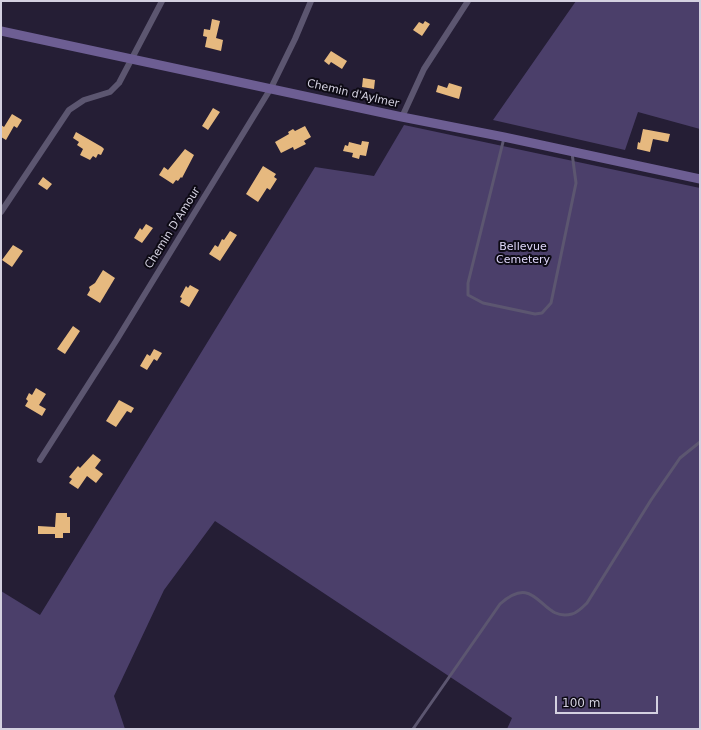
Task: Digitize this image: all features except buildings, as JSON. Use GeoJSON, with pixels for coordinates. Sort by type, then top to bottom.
{"type":"FeatureCollection","features":[{"type":"Feature","properties":{"kind":"main road","name":"Chemin d'Aylmer"},"geometry":{"type":"LineString","coordinates":[[1,31],[700,179]]}},
{"type":"Feature","properties":{"kind":"street"},"geometry":{"type":"LineString","coordinates":[[1,212],[69,110],[84,100],[110,92],[116,88],[162,1]]}},
{"type":"Feature","properties":{"kind":"street","name":"Chemin D'Amour"},"geometry":{"type":"LineString","coordinates":[[40,460],[120,334],[271,88],[295,39],[311,1]]}},
{"type":"Feature","properties":{"kind":"street"},"geometry":{"type":"LineString","coordinates":[[402,117],[424,69],[468,1]]}},
{"type":"Feature","properties":{"kind":"lane"},"geometry":{"type":"LineString","coordinates":[[504,137],[467,290],[468,296],[483,303],[535,314],[542,313],[546,310],[554,295],[576,183],[571,151]]}},
{"type":"Feature","properties":{"kind":"lane"},"geometry":{"type":"LineString","coordinates":[[413,729],[500,604],[511,594],[522,592],[534,597],[549,610],[564,615],[573,614],[587,603],[651,500],[680,458],[700,442]]}},
{"type":"Feature","properties":{"kind":"green space"},"geometry":{"type":"Polygon","coordinates":[[[576,1],[700,1],[700,129],[638,112],[625,150],[493,120],[576,1]]]}},
{"type":"Feature","properties":{"kind":"green space","name":"Bellevue Cemetery"},"geometry":{"type":"Polygon","coordinates":[[[404,125],[700,188],[700,729],[507,729],[512,718],[215,521],[164,590],[114,696],[125,729],[1,729],[1,591],[40,615],[315,167],[374,176],[404,125]]]}}]}
